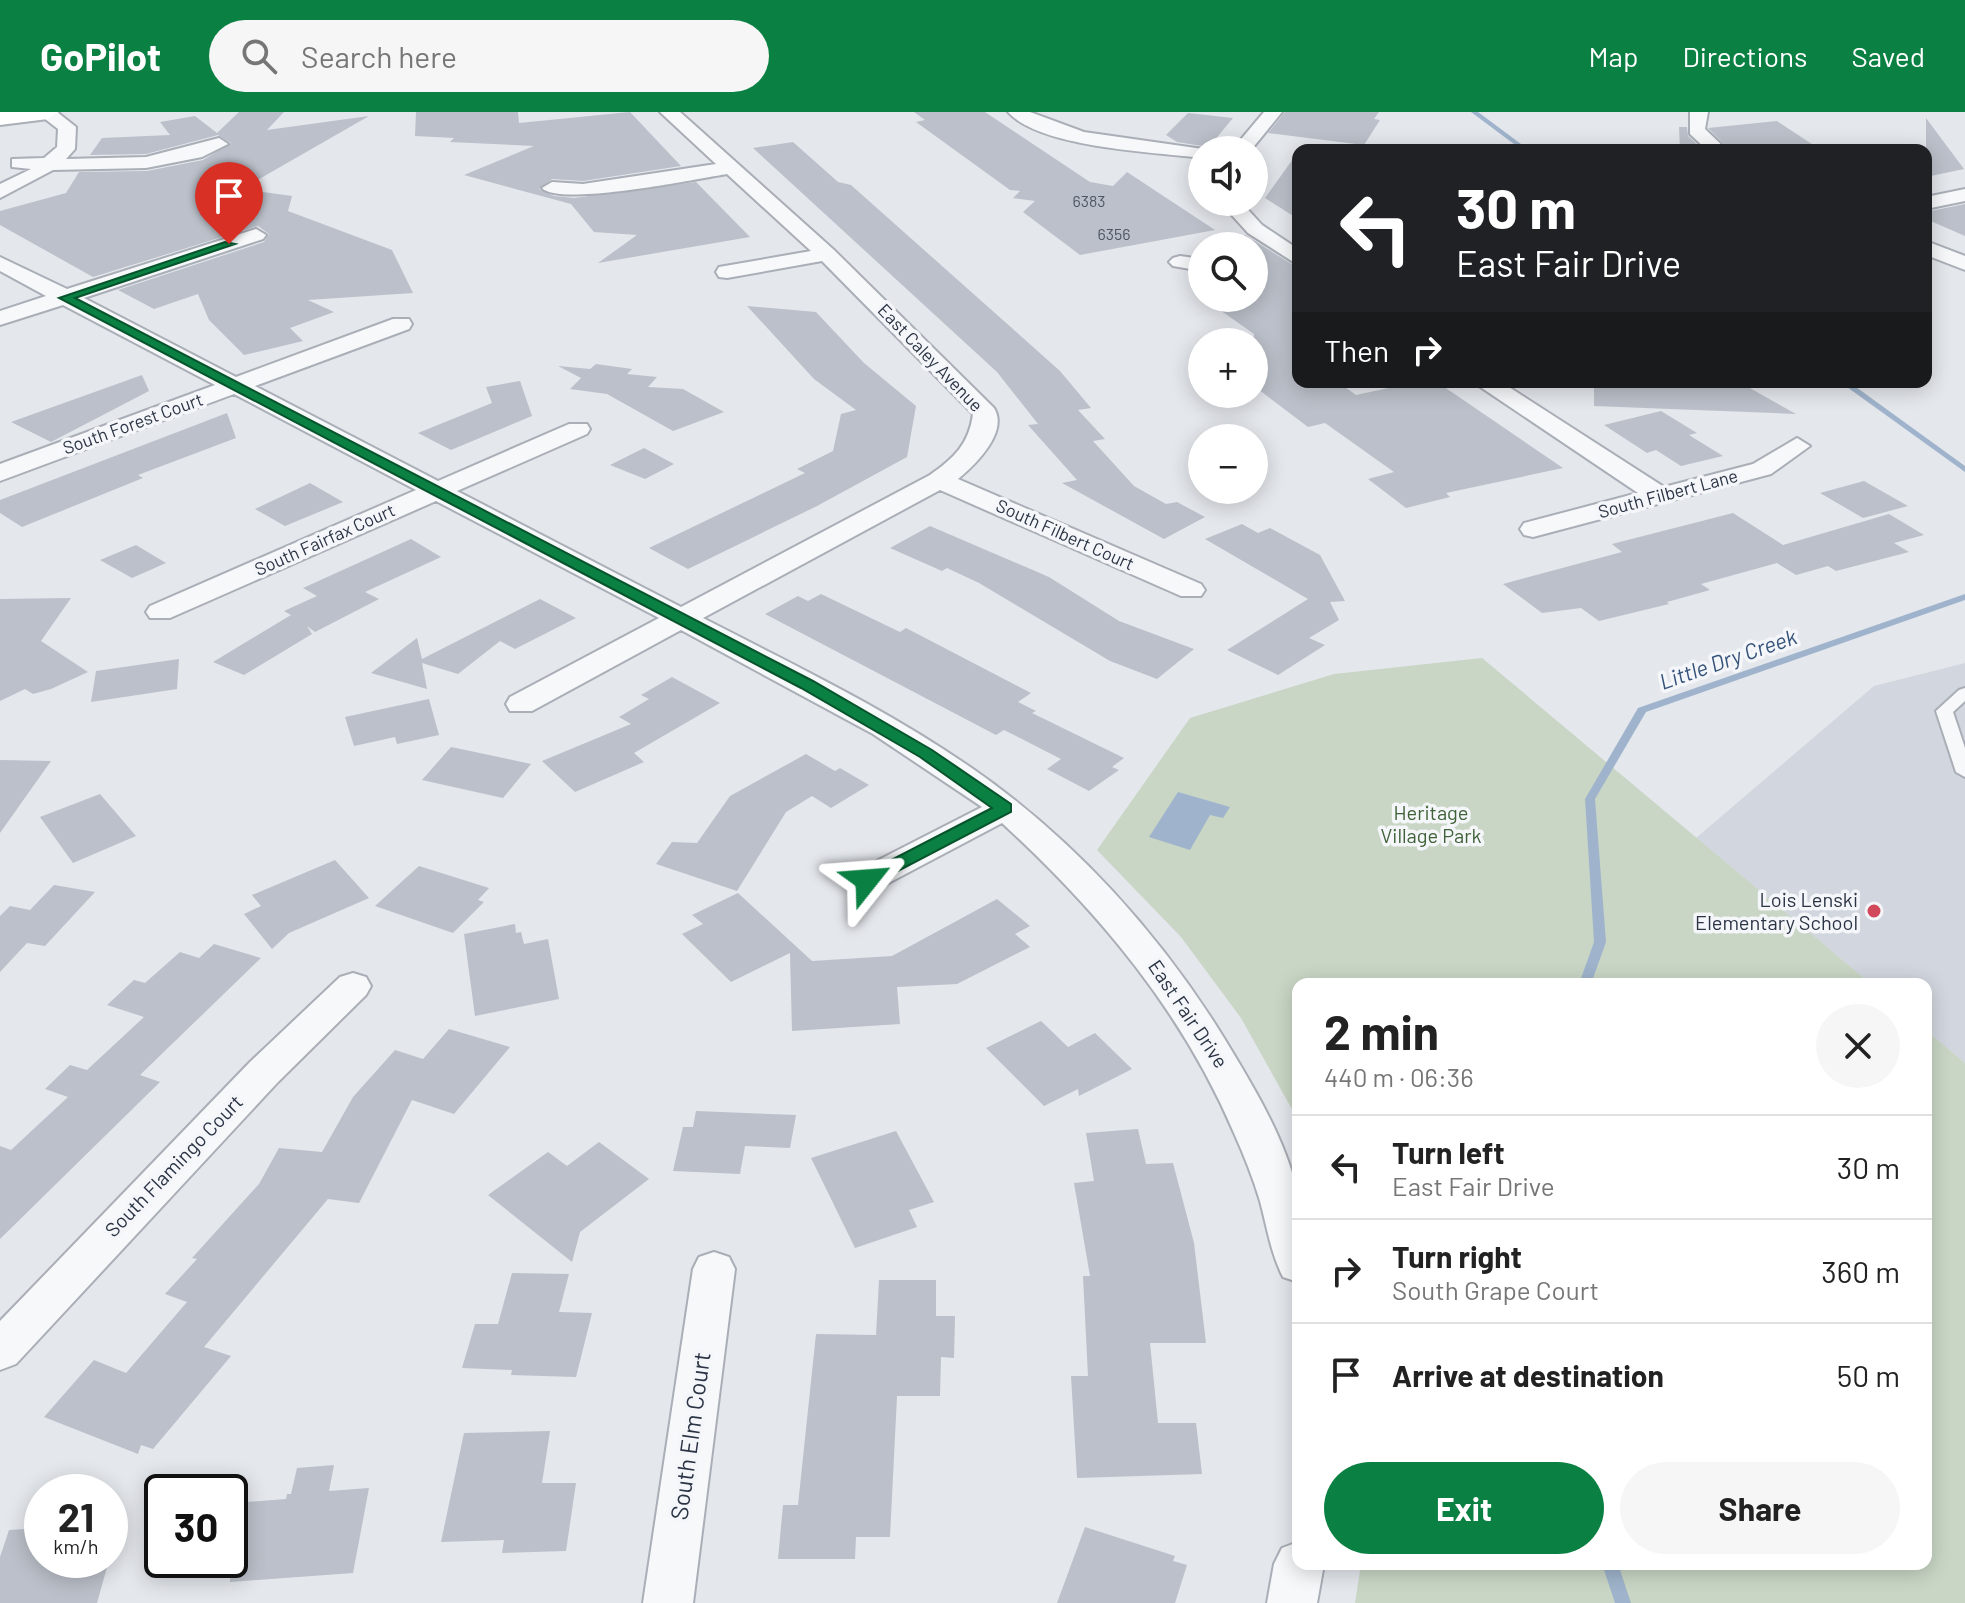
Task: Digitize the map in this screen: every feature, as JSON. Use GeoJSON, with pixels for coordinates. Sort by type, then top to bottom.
{"type":"FeatureCollection","features":[{"type":"Feature","properties":{"kind":"main road"},"geometry":{"type":"LineString","coordinates":[[0,118],[42,122]]}},
{"type":"Feature","properties":{"kind":"street","name":"East Caley Avenue"},"geometry":{"type":"LineString","coordinates":[[669,112],[827,254],[985,413],[984,435],[970,456],[939,480],[684,619]]}},
{"type":"Feature","properties":{"kind":"street"},"geometry":{"type":"LineString","coordinates":[[1017,112],[1057,131],[1188,150]]}},
{"type":"Feature","properties":{"kind":"street"},"geometry":{"type":"LineString","coordinates":[[1253,136],[1273,112]]}},
{"type":"Feature","properties":{"kind":"street"},"geometry":{"type":"LineString","coordinates":[[1696,112],[1696,130],[1711,144]]}},
{"type":"Feature","properties":{"kind":"street"},"geometry":{"type":"LineString","coordinates":[[0,176],[19,163],[42,122],[67,127],[66,149],[50,164],[0,192]]}},
{"type":"Feature","properties":{"kind":"street"},"geometry":{"type":"LineString","coordinates":[[1090,156],[1107,139]]}},
{"type":"Feature","properties":{"kind":"street"},"geometry":{"type":"LineString","coordinates":[[19,163],[137,163],[192,154],[219,144]]}},
{"type":"Feature","properties":{"kind":"street"},"geometry":{"type":"LineString","coordinates":[[552,188],[583,190],[728,168]]}},
{"type":"Feature","properties":{"kind":"street"},"geometry":{"type":"LineString","coordinates":[[1932,202],[1965,195]]}},
{"type":"Feature","properties":{"kind":"street"},"geometry":{"type":"LineString","coordinates":[[1242,216],[1292,252]]}},
{"type":"Feature","properties":{"kind":"street"},"geometry":{"type":"LineString","coordinates":[[0,318],[256,235]]}},
{"type":"Feature","properties":{"kind":"street"},"geometry":{"type":"LineString","coordinates":[[1932,250],[1965,264]]}},
{"type":"Feature","properties":{"kind":"street"},"geometry":{"type":"LineString","coordinates":[[1268,256],[1292,253]]}},
{"type":"Feature","properties":{"kind":"street"},"geometry":{"type":"LineString","coordinates":[[727,272],[827,254]]}},
{"type":"Feature","properties":{"kind":"street"},"geometry":{"type":"LineString","coordinates":[[1180,262],[1188,263]]}},
{"type":"Feature","properties":{"kind":"street","name":"East Fair Drive"},"geometry":{"type":"LineString","coordinates":[[0,263],[866,716],[1005,808],[1126,927],[1168,980],[1215,1050],[1247,1111],[1277,1184],[1292,1242]]}},
{"type":"Feature","properties":{"kind":"street","name":"South Forest Court"},"geometry":{"type":"LineString","coordinates":[[0,473],[401,324]]}},
{"type":"Feature","properties":{"kind":"street"},"geometry":{"type":"LineString","coordinates":[[1494,388],[1660,496]]}},
{"type":"Feature","properties":{"kind":"street","name":"South Fairfax Court"},"geometry":{"type":"LineString","coordinates":[[160,612],[578,429]]}},
{"type":"Feature","properties":{"kind":"street","name":"South Filbert Lane"},"geometry":{"type":"LineString","coordinates":[[1533,529],[1762,469],[1797,446]]}},
{"type":"Feature","properties":{"kind":"street","name":"South Filbert Court"},"geometry":{"type":"LineString","coordinates":[[939,480],[1191,590]]}},
{"type":"Feature","properties":{"kind":"street"},"geometry":{"type":"LineString","coordinates":[[521,704],[684,619]]}},
{"type":"Feature","properties":{"kind":"street"},"geometry":{"type":"LineString","coordinates":[[867,880],[1005,808]]}},
{"type":"Feature","properties":{"kind":"street","name":"South Flamingo Court"},"geometry":{"type":"LineString","coordinates":[[0,1351],[264,1072],[353,986]]}},
{"type":"Feature","properties":{"kind":"street","name":"South Elm Court"},"geometry":{"type":"LineString","coordinates":[[668,1603],[714,1269]]}},
{"type":"Feature","properties":{"kind":"street"},"geometry":{"type":"LineString","coordinates":[[1292,1603],[1298,1570]]}},
{"type":"Feature","properties":{"kind":"lane"},"geometry":{"type":"LineString","coordinates":[[1965,693],[1944,711],[1965,772]]}},
{"type":"Feature","properties":{"kind":"shaded area","name":"Lois Lenski Elementary School"},"geometry":{"type":"Polygon","coordinates":[[[1965,663],[1965,1063],[1932,1035],[1932,978],[1864,978],[1696,838],[1874,686],[1965,663]]]}},
{"type":"Feature","properties":{"kind":"green space","name":"Heritage Village Park"},"geometry":{"type":"Polygon","coordinates":[[[1482,658],[1864,978],[1292,978],[1292,1109],[1241,1018],[1181,937],[1097,850],[1190,718],[1334,674],[1482,658]]]}},
{"type":"Feature","properties":{"kind":"green space"},"geometry":{"type":"Polygon","coordinates":[[[1932,1035],[1965,1063],[1965,1603],[1355,1603],[1360,1570],[1932,1570],[1932,1035]]]}},
{"type":"Feature","properties":{"kind":"water"},"geometry":{"type":"Polygon","coordinates":[[[1178,792],[1230,807],[1223,818],[1210,815],[1190,850],[1149,837],[1178,792]]]}},
{"type":"Feature","properties":{"kind":"building"},"geometry":{"type":"Polygon","coordinates":[[[239,112],[284,112],[267,130],[369,116],[242,189],[292,196],[288,211],[392,250],[413,293],[308,300],[334,312],[290,328],[303,341],[244,355],[209,320],[198,294],[154,309],[118,290],[264,242],[269,234],[258,226],[93,277],[0,225],[0,211],[66,193],[79,172],[147,171],[203,160],[231,143],[218,135],[146,154],[90,155],[102,138],[170,135],[160,122],[195,116],[217,133],[239,112]]]}},
{"type":"Feature","properties":{"kind":"building"},"geometry":{"type":"Polygon","coordinates":[[[416,112],[518,112],[519,123],[630,112],[681,166],[583,181],[552,179],[539,189],[554,196],[574,198],[696,182],[750,237],[598,263],[637,235],[594,232],[571,204],[464,175],[534,146],[450,142],[454,138],[415,136],[416,112]]]}},
{"type":"Feature","properties":{"kind":"building"},"geometry":{"type":"Polygon","coordinates":[[[914,112],[985,112],[1090,182],[1113,186],[1127,172],[1188,212],[1188,216],[1194,216],[1215,230],[1188,232],[1188,235],[1080,255],[1023,212],[1035,201],[1013,198],[1020,191],[1010,190],[916,122],[925,120],[914,112]]]}},
{"type":"Feature","properties":{"kind":"building"},"geometry":{"type":"Polygon","coordinates":[[[1285,112],[1379,112],[1374,119],[1380,120],[1365,144],[1268,133],[1285,112]]]}},
{"type":"Feature","properties":{"kind":"building"},"geometry":{"type":"Polygon","coordinates":[[[1188,113],[1233,118],[1218,136],[1188,136],[1188,144],[1177,142],[1166,135],[1188,113]]]}},
{"type":"Feature","properties":{"kind":"building"},"geometry":{"type":"Polygon","coordinates":[[[1926,118],[1964,169],[1932,176],[1932,144],[1926,144],[1926,118]]]}},
{"type":"Feature","properties":{"kind":"building"},"geometry":{"type":"Polygon","coordinates":[[[1777,121],[1812,144],[1724,144],[1708,128],[1777,121]]]}},
{"type":"Feature","properties":{"kind":"building"},"geometry":{"type":"Polygon","coordinates":[[[1679,127],[1687,127],[1688,136],[1697,144],[1680,144],[1679,127]]]}},
{"type":"Feature","properties":{"kind":"building"},"geometry":{"type":"Polygon","coordinates":[[[793,142],[838,182],[851,185],[1060,371],[1091,408],[1078,410],[1105,439],[1093,441],[1134,486],[1166,504],[1177,502],[1205,517],[1164,539],[1062,483],[1077,480],[1028,425],[1038,424],[997,372],[753,148],[793,142]]]}},
{"type":"Feature","properties":{"kind":"building"},"geometry":{"type":"Polygon","coordinates":[[[1292,160],[1292,215],[1268,200],[1268,194],[1292,160]]]}},
{"type":"Feature","properties":{"kind":"building"},"geometry":{"type":"Polygon","coordinates":[[[1965,204],[1965,236],[1932,222],[1932,211],[1965,204]]]}},
{"type":"Feature","properties":{"kind":"building"},"geometry":{"type":"Polygon","coordinates":[[[1268,249],[1292,264],[1292,388],[1346,388],[1356,395],[1389,388],[1446,388],[1563,468],[1446,493],[1450,497],[1406,508],[1368,479],[1394,472],[1325,423],[1308,427],[1268,397],[1268,328],[1246,328],[1223,312],[1268,312],[1268,249]]]}},
{"type":"Feature","properties":{"kind":"building"},"geometry":{"type":"Polygon","coordinates":[[[747,306],[816,312],[864,363],[916,406],[907,457],[817,506],[688,569],[649,548],[805,473],[797,469],[833,451],[841,414],[856,410],[814,379],[747,306]]]}},
{"type":"Feature","properties":{"kind":"building"},"geometry":{"type":"Polygon","coordinates":[[[596,364],[632,369],[627,374],[657,377],[648,387],[683,389],[724,412],[673,431],[607,394],[570,389],[581,378],[558,366],[590,369],[596,364]]]}},
{"type":"Feature","properties":{"kind":"building"},"geometry":{"type":"Polygon","coordinates":[[[142,375],[149,391],[51,442],[11,422],[142,375]]]}},
{"type":"Feature","properties":{"kind":"building"},"geometry":{"type":"Polygon","coordinates":[[[520,381],[532,416],[451,450],[418,433],[492,403],[486,387],[520,381]]]}},
{"type":"Feature","properties":{"kind":"building"},"geometry":{"type":"Polygon","coordinates":[[[1594,388],[1750,388],[1796,414],[1594,406],[1594,388]]]}},
{"type":"Feature","properties":{"kind":"building"},"geometry":{"type":"Polygon","coordinates":[[[1661,411],[1697,433],[1689,435],[1723,456],[1681,466],[1656,450],[1647,453],[1604,425],[1661,411]]]}},
{"type":"Feature","properties":{"kind":"building"},"geometry":{"type":"Polygon","coordinates":[[[227,413],[236,438],[138,475],[143,478],[22,527],[0,513],[0,500],[227,413]]]}},
{"type":"Feature","properties":{"kind":"building"},"geometry":{"type":"Polygon","coordinates":[[[644,448],[674,464],[645,479],[610,465],[644,448]]]}},
{"type":"Feature","properties":{"kind":"building"},"geometry":{"type":"Polygon","coordinates":[[[1864,481],[1908,506],[1863,518],[1820,493],[1864,481]]]}},
{"type":"Feature","properties":{"kind":"building"},"geometry":{"type":"Polygon","coordinates":[[[310,483],[343,502],[285,526],[255,509],[310,483]]]}},
{"type":"Feature","properties":{"kind":"building"},"geometry":{"type":"Polygon","coordinates":[[[1733,513],[1783,545],[1889,514],[1924,535],[1894,543],[1909,552],[1836,571],[1828,566],[1796,575],[1777,563],[1701,584],[1710,590],[1667,602],[1669,604],[1599,621],[1581,608],[1542,613],[1503,584],[1622,552],[1612,544],[1733,513]]]}},
{"type":"Feature","properties":{"kind":"building"},"geometry":{"type":"Polygon","coordinates":[[[1242,524],[1258,533],[1270,528],[1320,555],[1345,601],[1330,602],[1339,620],[1309,638],[1325,645],[1278,675],[1227,650],[1308,599],[1205,539],[1242,524]]]}},
{"type":"Feature","properties":{"kind":"building"},"geometry":{"type":"Polygon","coordinates":[[[930,526],[1049,577],[1119,621],[1194,649],[1157,679],[1110,661],[979,583],[890,548],[930,526]]]}},
{"type":"Feature","properties":{"kind":"building"},"geometry":{"type":"Polygon","coordinates":[[[411,539],[441,557],[365,592],[379,599],[315,632],[307,626],[312,634],[244,675],[213,662],[291,615],[284,611],[317,596],[303,588],[411,539]]]}},
{"type":"Feature","properties":{"kind":"building"},"geometry":{"type":"Polygon","coordinates":[[[136,545],[166,563],[132,578],[100,560],[136,545]]]}},
{"type":"Feature","properties":{"kind":"building"},"geometry":{"type":"Polygon","coordinates":[[[821,594],[900,632],[906,628],[1031,693],[1018,702],[1036,711],[1032,713],[1124,758],[1112,767],[1119,770],[1089,791],[1047,769],[1061,759],[1004,730],[996,735],[765,614],[798,596],[808,601],[821,594]]]}},
{"type":"Feature","properties":{"kind":"building"},"geometry":{"type":"Polygon","coordinates":[[[71,598],[41,641],[88,672],[51,689],[33,694],[25,689],[0,701],[0,599],[71,598]]]}},
{"type":"Feature","properties":{"kind":"building"},"geometry":{"type":"Polygon","coordinates":[[[540,599],[576,618],[515,649],[500,641],[458,674],[422,663],[427,689],[371,673],[417,638],[422,659],[540,599]]]}},
{"type":"Feature","properties":{"kind":"building"},"geometry":{"type":"Polygon","coordinates":[[[179,659],[177,689],[91,702],[96,671],[179,659]]]}},
{"type":"Feature","properties":{"kind":"building"},"geometry":{"type":"Polygon","coordinates":[[[672,677],[720,703],[634,753],[644,762],[575,792],[542,761],[631,724],[619,717],[649,699],[641,695],[672,677]]]}},
{"type":"Feature","properties":{"kind":"building"},"geometry":{"type":"Polygon","coordinates":[[[429,699],[439,735],[397,744],[395,737],[354,746],[345,717],[429,699]]]}},
{"type":"Feature","properties":{"kind":"building"},"geometry":{"type":"Polygon","coordinates":[[[451,747],[531,764],[503,798],[422,780],[451,747]]]}},
{"type":"Feature","properties":{"kind":"building"},"geometry":{"type":"Polygon","coordinates":[[[806,754],[835,771],[840,768],[869,785],[831,808],[812,796],[786,812],[737,891],[656,864],[672,842],[697,843],[730,796],[806,754]]]}},
{"type":"Feature","properties":{"kind":"building"},"geometry":{"type":"Polygon","coordinates":[[[0,760],[51,761],[0,833],[0,760]]]}},
{"type":"Feature","properties":{"kind":"building"},"geometry":{"type":"Polygon","coordinates":[[[100,794],[136,836],[73,863],[40,817],[100,794]]]}},
{"type":"Feature","properties":{"kind":"building"},"geometry":{"type":"Polygon","coordinates":[[[335,860],[369,898],[289,933],[272,949],[244,914],[261,906],[252,895],[335,860]]]}},
{"type":"Feature","properties":{"kind":"building"},"geometry":{"type":"Polygon","coordinates":[[[419,866],[489,888],[478,900],[484,902],[453,933],[375,906],[419,866]]]}},
{"type":"Feature","properties":{"kind":"building"},"geometry":{"type":"Polygon","coordinates":[[[54,885],[95,892],[45,946],[27,943],[0,972],[0,916],[10,906],[30,910],[54,885]]]}},
{"type":"Feature","properties":{"kind":"building"},"geometry":{"type":"Polygon","coordinates":[[[738,893],[812,961],[892,956],[997,899],[1030,926],[1015,934],[1030,947],[957,984],[897,987],[900,1024],[792,1031],[790,953],[731,982],[682,934],[703,924],[692,915],[738,893]]]}},
{"type":"Feature","properties":{"kind":"building"},"geometry":{"type":"Polygon","coordinates":[[[515,924],[516,933],[521,932],[524,944],[548,939],[559,999],[475,1016],[464,934],[515,924]]]}},
{"type":"Feature","properties":{"kind":"building"},"geometry":{"type":"Polygon","coordinates":[[[214,944],[261,958],[140,1075],[160,1082],[0,1239],[0,1146],[11,1150],[68,1097],[45,1089],[70,1065],[87,1070],[144,1017],[107,1005],[134,980],[145,983],[180,952],[199,958],[214,944]]]}},
{"type":"Feature","properties":{"kind":"building"},"geometry":{"type":"Polygon","coordinates":[[[1041,1021],[1068,1047],[1095,1033],[1132,1069],[1079,1096],[1078,1089],[1044,1106],[986,1048],[1041,1021]]]}},
{"type":"Feature","properties":{"kind":"building"},"geometry":{"type":"Polygon","coordinates":[[[449,1029],[510,1047],[454,1114],[412,1100],[359,1203],[328,1199],[204,1347],[231,1356],[153,1449],[141,1445],[138,1454],[44,1417],[94,1360],[126,1373],[187,1302],[165,1294],[197,1259],[192,1258],[259,1184],[279,1148],[322,1152],[353,1097],[395,1050],[423,1059],[449,1029]]]}},
{"type":"Feature","properties":{"kind":"building"},"geometry":{"type":"Polygon","coordinates":[[[696,1111],[796,1115],[790,1148],[745,1146],[740,1174],[673,1171],[683,1127],[693,1127],[696,1111]]]}},
{"type":"Feature","properties":{"kind":"building"},"geometry":{"type":"Polygon","coordinates":[[[1138,1129],[1146,1164],[1173,1163],[1194,1243],[1206,1343],[1150,1343],[1158,1423],[1196,1423],[1202,1474],[1077,1478],[1071,1376],[1088,1376],[1083,1276],[1090,1276],[1074,1183],[1094,1181],[1086,1133],[1138,1129]]]}},
{"type":"Feature","properties":{"kind":"building"},"geometry":{"type":"Polygon","coordinates":[[[896,1131],[934,1202],[909,1210],[917,1227],[855,1248],[811,1158],[896,1131]]]}},
{"type":"Feature","properties":{"kind":"building"},"geometry":{"type":"Polygon","coordinates":[[[599,1142],[649,1179],[580,1232],[572,1262],[488,1195],[548,1152],[567,1166],[599,1142]]]}},
{"type":"Feature","properties":{"kind":"building"},"geometry":{"type":"Polygon","coordinates":[[[512,1273],[569,1274],[559,1312],[592,1313],[576,1377],[511,1375],[512,1370],[462,1368],[475,1324],[498,1324],[512,1273]]]}},
{"type":"Feature","properties":{"kind":"building"},"geometry":{"type":"Polygon","coordinates":[[[879,1280],[936,1280],[936,1316],[955,1316],[954,1358],[941,1357],[940,1396],[897,1396],[890,1537],[856,1537],[855,1559],[778,1559],[783,1505],[798,1505],[816,1334],[876,1335],[879,1280]]]}},
{"type":"Feature","properties":{"kind":"building"},"geometry":{"type":"Polygon","coordinates":[[[550,1431],[542,1483],[576,1483],[566,1551],[502,1553],[504,1540],[441,1542],[464,1433],[550,1431]]]}},
{"type":"Feature","properties":{"kind":"building"},"geometry":{"type":"Polygon","coordinates":[[[334,1465],[329,1491],[369,1488],[353,1573],[230,1582],[230,1578],[248,1578],[248,1502],[286,1499],[287,1494],[291,1494],[297,1468],[334,1465]]]}},
{"type":"Feature","properties":{"kind":"building"},"geometry":{"type":"Polygon","coordinates":[[[1085,1527],[1175,1556],[1173,1561],[1187,1565],[1175,1603],[1057,1603],[1085,1527]]]}},
{"type":"Feature","properties":{"kind":"building"},"geometry":{"type":"Polygon","coordinates":[[[24,1529],[24,1578],[104,1578],[97,1603],[0,1603],[0,1557],[9,1530],[24,1529]]]}},
{"type":"Feature","properties":{"kind":"waterway","name":"Little Dry Creek"},"geometry":{"type":"LineString","coordinates":[[1474,112],[1518,144]]}},
{"type":"Feature","properties":{"kind":"waterway","name":"Little Dry Creek"},"geometry":{"type":"LineString","coordinates":[[1852,388],[1965,470]]}},
{"type":"Feature","properties":{"kind":"waterway","name":"Little Dry Creek"},"geometry":{"type":"LineString","coordinates":[[1587,978],[1600,942],[1590,799],[1642,710],[1965,597]]}},
{"type":"Feature","properties":{"kind":"waterway","name":"Little Dry Creek"},"geometry":{"type":"LineString","coordinates":[[1612,1570],[1623,1603]]}},
{"type":"Feature","properties":{"kind":"place","name":"Lois Lenski Elementary School"},"geometry":{"type":"Point","coordinates":[1874,911]}},
{"type":"Feature","properties":{"kind":"route"},"geometry":{"type":"LineString","coordinates":[[229,244],[65,298],[866,716],[1005,808],[867,880]]}}]}
